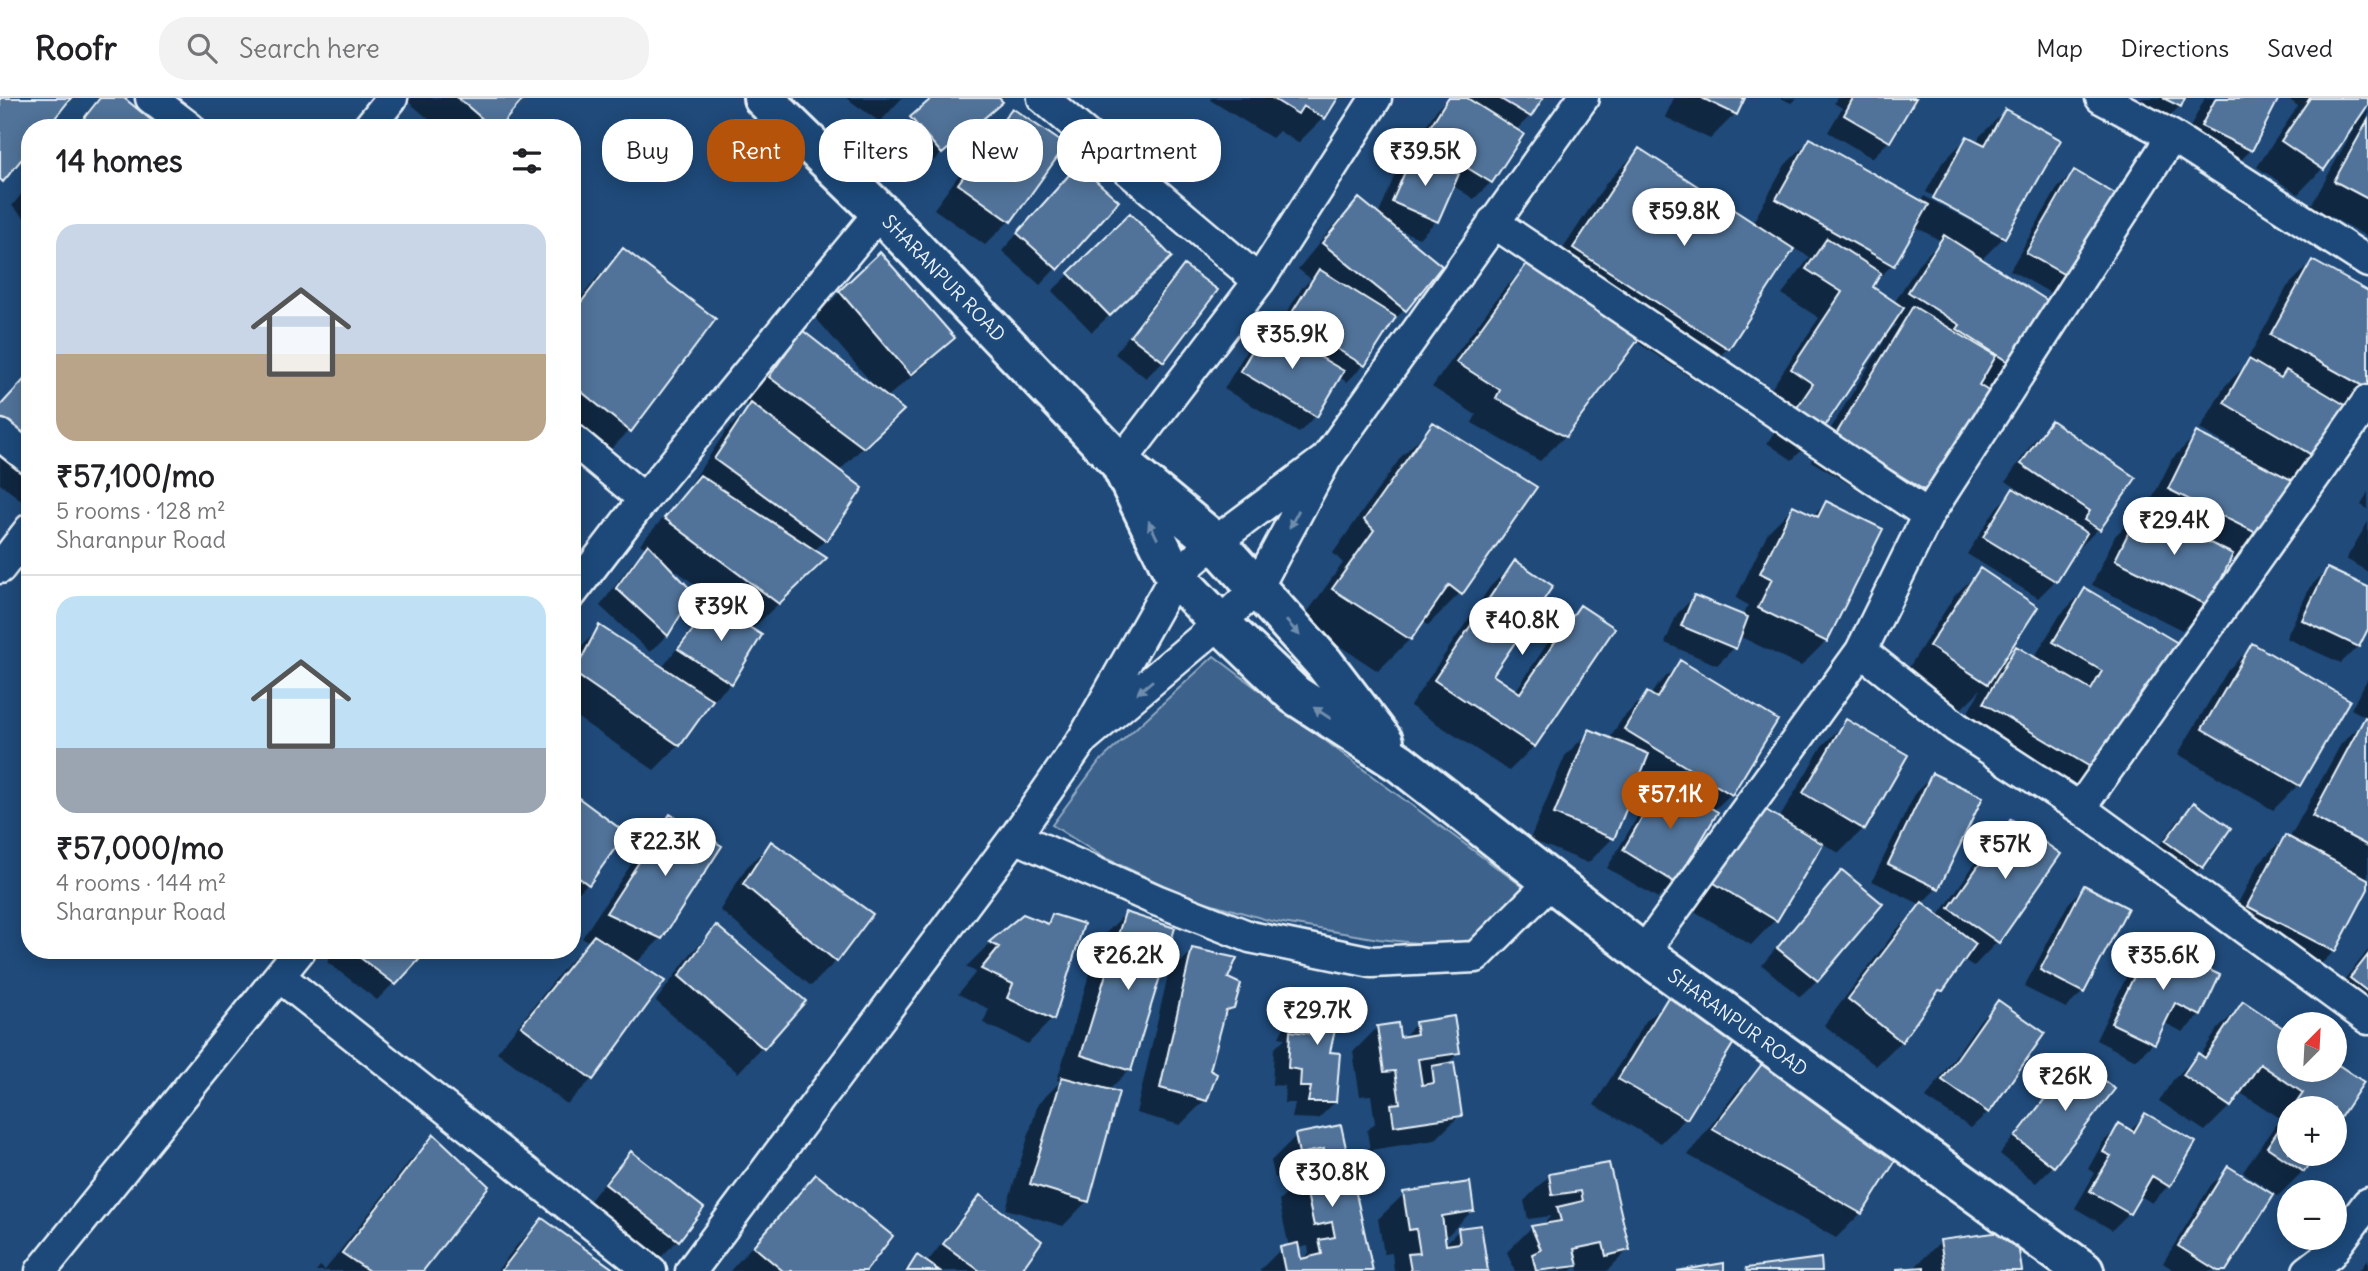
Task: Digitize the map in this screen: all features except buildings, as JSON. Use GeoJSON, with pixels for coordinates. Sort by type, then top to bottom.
{"type":"FeatureCollection","features":[{"type":"Feature","properties":{"kind":"main road","name":"SHARANPUR ROAD"},"geometry":{"type":"LineString","coordinates":[[763,98],[880,212],[1120,463],[1215,542],[1324,663],[1399,763]]}},
{"type":"Feature","properties":{"kind":"main road","name":"SHARANPUR ROAD"},"geometry":{"type":"LineString","coordinates":[[1120,463],[1175,576],[1295,695],[1399,763],[1643,953],[2084,1271]]}},
{"type":"Feature","properties":{"kind":"street"},"geometry":{"type":"LineString","coordinates":[[150,98],[178,119]]}},
{"type":"Feature","properties":{"kind":"street"},"geometry":{"type":"LineString","coordinates":[[376,119],[392,98]]}},
{"type":"Feature","properties":{"kind":"street"},"geometry":{"type":"LineString","coordinates":[[1044,98],[1085,136],[1259,281]]}},
{"type":"Feature","properties":{"kind":"street"},"geometry":{"type":"LineString","coordinates":[[1120,463],[1259,281],[1376,98]]}},
{"type":"Feature","properties":{"kind":"street"},"geometry":{"type":"LineString","coordinates":[[1083,739],[1220,623],[1257,588],[1326,459],[1583,98]]}},
{"type":"Feature","properties":{"kind":"street"},"geometry":{"type":"LineString","coordinates":[[2101,98],[2172,136],[2368,261]]}},
{"type":"Feature","properties":{"kind":"street"},"geometry":{"type":"LineString","coordinates":[[1643,953],[1861,651],[1928,514],[2172,136]]}},
{"type":"Feature","properties":{"kind":"street"},"geometry":{"type":"LineString","coordinates":[[581,581],[644,499],[880,212]]}},
{"type":"Feature","properties":{"kind":"street"},"geometry":{"type":"LineString","coordinates":[[1493,222],[1928,514]]}},
{"type":"Feature","properties":{"kind":"street"},"geometry":{"type":"LineString","coordinates":[[2080,808],[2368,401]]}},
{"type":"Feature","properties":{"kind":"street"},"geometry":{"type":"LineString","coordinates":[[0,435],[21,452]]}},
{"type":"Feature","properties":{"kind":"street"},"geometry":{"type":"LineString","coordinates":[[581,446],[644,499]]}},
{"type":"Feature","properties":{"kind":"street"},"geometry":{"type":"LineString","coordinates":[[691,1271],[1014,837],[1083,739],[1175,576],[1215,542],[1326,459]]}},
{"type":"Feature","properties":{"kind":"street"},"geometry":{"type":"LineString","coordinates":[[0,568],[21,541]]}},
{"type":"Feature","properties":{"kind":"street"},"geometry":{"type":"LineString","coordinates":[[1861,651],[1956,727],[2080,808],[2368,1019]]}},
{"type":"Feature","properties":{"kind":"street"},"geometry":{"type":"LineString","coordinates":[[1014,837],[1156,901],[1250,937],[1372,962],[1476,957],[1550,882]]}},
{"type":"Feature","properties":{"kind":"street"},"geometry":{"type":"LineString","coordinates":[[41,1271],[293,959]]}},
{"type":"Feature","properties":{"kind":"street"},"geometry":{"type":"LineString","coordinates":[[280,977],[651,1271]]}},
{"type":"Feature","properties":{"kind":"street"},"geometry":{"type":"LineString","coordinates":[[2321,1265],[2368,1203]]}},
{"type":"Feature","properties":{"kind":"shaded area"},"geometry":{"type":"Polygon","coordinates":[[[1214,656],[1526,889],[1475,940],[1426,944],[1379,939],[1271,921],[1189,897],[1103,857],[1052,825],[1098,763],[1214,656]]]}}]}
